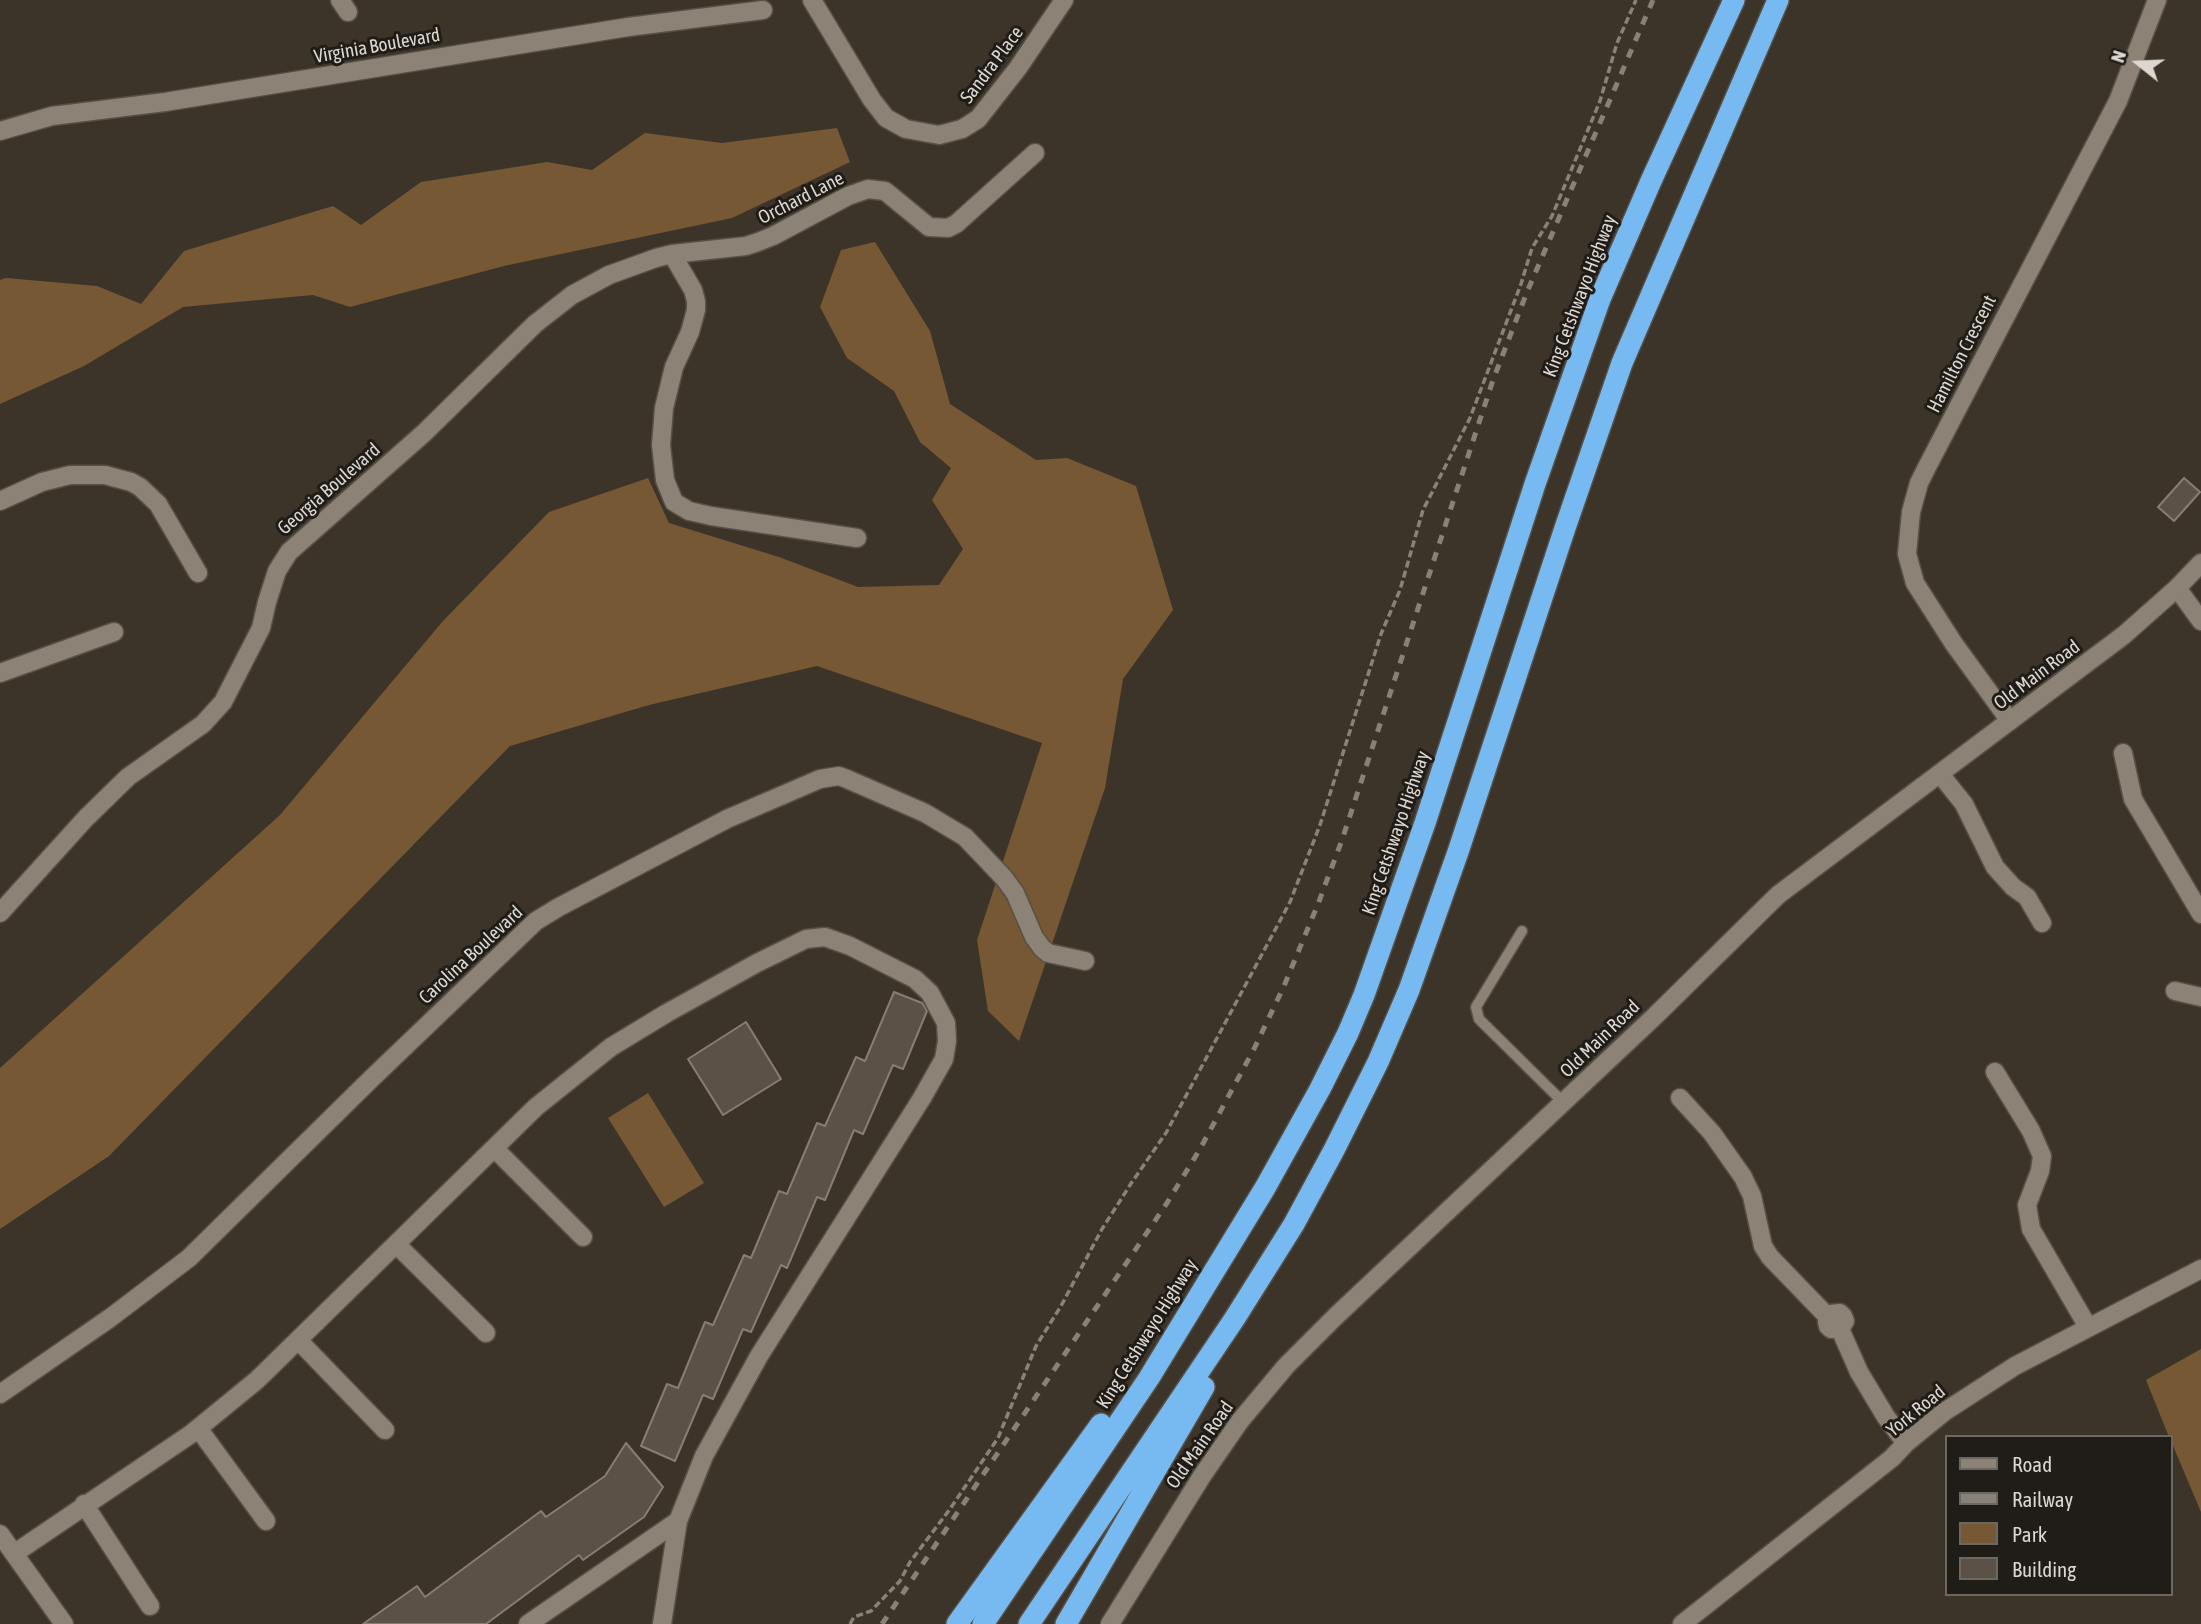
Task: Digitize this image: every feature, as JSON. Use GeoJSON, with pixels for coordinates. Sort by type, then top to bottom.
{"type":"FeatureCollection","features":[{"type":"Feature","properties":{"kind":"highway","name":"King Cetshwayo Highway"},"geometry":{"type":"LineString","coordinates":[[983,1624],[1149,1378],[1265,1188],[1348,1033],[1425,823],[1531,496],[1595,311],[1734,0]]}},
{"type":"Feature","properties":{"kind":"highway"},"geometry":{"type":"LineString","coordinates":[[1029,1624],[1294,1224],[1378,1062],[1409,990],[1458,852],[1622,363],[1778,0]]}},
{"type":"Feature","properties":{"kind":"highway"},"geometry":{"type":"LineString","coordinates":[[957,1624],[1121,1396],[1189,1311]]}},
{"type":"Feature","properties":{"kind":"highway"},"geometry":{"type":"LineString","coordinates":[[1066,1624],[1208,1379],[1226,1343],[1234,1318]]}},
{"type":"Feature","properties":{"kind":"street","name":"Sandra Place"},"geometry":{"type":"LineString","coordinates":[[812,0],[872,100],[886,118],[906,129],[939,135],[962,129],[978,119],[1018,68],[1064,0]]}},
{"type":"Feature","properties":{"kind":"street","name":"Hamilton Crescent"},"geometry":{"type":"LineString","coordinates":[[2010,722],[1954,644],[1915,583],[1907,554],[1911,512],[1919,483],[1927,467],[2118,101],[2157,0]]}},
{"type":"Feature","properties":{"kind":"street","name":"Virginia Boulevard"},"geometry":{"type":"LineString","coordinates":[[0,131],[52,116],[179,100],[628,27],[763,10]]}},
{"type":"Feature","properties":{"kind":"street","name":"Orchard Lane"},"geometry":{"type":"LineString","coordinates":[[672,254],[746,246],[773,236],[848,196],[868,190],[885,191],[929,227],[948,228],[956,224],[1035,153]]}},
{"type":"Feature","properties":{"kind":"street"},"geometry":{"type":"LineString","coordinates":[[672,254],[693,290],[696,301],[690,332],[674,367],[664,408],[661,445],[665,480],[674,502],[689,511],[711,516],[857,538]]}},
{"type":"Feature","properties":{"kind":"street","name":"Georgia Boulevard"},"geometry":{"type":"LineString","coordinates":[[0,913],[86,818],[128,777],[203,724],[223,702],[261,628],[277,571],[289,552],[424,433],[535,324],[572,295],[624,269],[672,254]]}},
{"type":"Feature","properties":{"kind":"street"},"geometry":{"type":"LineString","coordinates":[[0,501],[42,482],[70,475],[105,475],[131,482],[158,504],[198,573]]}},
{"type":"Feature","properties":{"kind":"street","name":"Old Main Road"},"geometry":{"type":"LineString","coordinates":[[1110,1624],[1202,1476],[1240,1421],[1286,1366],[1336,1316],[1564,1102],[1778,895],[2124,635],[2201,563]]}},
{"type":"Feature","properties":{"kind":"street"},"geometry":{"type":"LineString","coordinates":[[2177,588],[2201,621]]}},
{"type":"Feature","properties":{"kind":"street"},"geometry":{"type":"LineString","coordinates":[[0,673],[114,632]]}},
{"type":"Feature","properties":{"kind":"street"},"geometry":{"type":"LineString","coordinates":[[2123,753],[2133,799],[2201,914]]}},
{"type":"Feature","properties":{"kind":"street"},"geometry":{"type":"LineString","coordinates":[[1940,774],[1964,804],[1994,867],[2027,897],[2042,923]]}},
{"type":"Feature","properties":{"kind":"street","name":"Carolina Boulevard"},"geometry":{"type":"LineString","coordinates":[[0,1394],[110,1318],[189,1258],[536,921],[727,819],[820,779],[839,776],[848,779],[925,813],[965,837],[1015,893],[1034,937],[1042,948],[1048,953],[1085,961]]}},
{"type":"Feature","properties":{"kind":"street"},"geometry":{"type":"LineString","coordinates":[[15,1553],[198,1428],[257,1380],[536,1107],[611,1047],[806,939],[825,937],[850,946],[915,979],[930,993],[946,1023],[944,1059],[759,1356],[704,1456],[678,1521],[663,1624]]}},
{"type":"Feature","properties":{"kind":"street"},"geometry":{"type":"LineString","coordinates":[[2175,990],[2201,997]]}},
{"type":"Feature","properties":{"kind":"street"},"geometry":{"type":"LineString","coordinates":[[1996,1072],[2031,1130],[2042,1156],[2040,1171],[2027,1205],[2031,1229],[2088,1327]]}},
{"type":"Feature","properties":{"kind":"street"},"geometry":{"type":"LineString","coordinates":[[1680,1098],[1713,1133],[1743,1177],[1752,1196],[1763,1246],[1770,1257],[1834,1323],[1886,1417],[1906,1443]]}},
{"type":"Feature","properties":{"kind":"street"},"geometry":{"type":"LineString","coordinates":[[494,1148],[583,1237]]}},
{"type":"Feature","properties":{"kind":"street"},"geometry":{"type":"LineString","coordinates":[[397,1244],[486,1333]]}},
{"type":"Feature","properties":{"kind":"street","name":"York Road"},"geometry":{"type":"LineString","coordinates":[[1682,1624],[1892,1458],[1944,1412],[2015,1366],[2201,1269]]}},
{"type":"Feature","properties":{"kind":"street"},"geometry":{"type":"LineString","coordinates":[[298,1340],[385,1430]]}},
{"type":"Feature","properties":{"kind":"street"},"geometry":{"type":"LineString","coordinates":[[198,1428],[266,1521]]}},
{"type":"Feature","properties":{"kind":"street"},"geometry":{"type":"LineString","coordinates":[[84,1504],[150,1606]]}},
{"type":"Feature","properties":{"kind":"street"},"geometry":{"type":"LineString","coordinates":[[533,1622],[678,1521]]}},
{"type":"Feature","properties":{"kind":"street"},"geometry":{"type":"LineString","coordinates":[[0,1534],[15,1553],[55,1621]]}},
{"type":"Feature","properties":{"kind":"lane"},"geometry":{"type":"LineString","coordinates":[[1522,931],[1476,1007],[1479,1019],[1564,1102]]}},
{"type":"Feature","properties":{"kind":"path"},"geometry":{"type":"LineString","coordinates":[[850,1624],[855,1617],[871,1611],[900,1581],[910,1562],[998,1438],[1036,1346],[1102,1230],[1166,1133],[1290,902],[1320,825],[1381,634],[1400,590],[1423,510],[1470,418],[1532,248],[1552,216],[1563,190],[1600,101],[1617,43],[1636,0]]}},
{"type":"Feature","properties":{"kind":"green space"},"geometry":{"type":"Polygon","coordinates":[[[837,128],[850,162],[732,218],[504,266],[350,307],[313,295],[183,307],[84,366],[0,404],[0,280],[6,278],[97,286],[141,304],[184,251],[333,206],[361,225],[421,182],[547,162],[592,170],[645,133],[722,143],[837,128]]]}},
{"type":"Feature","properties":{"kind":"green space"},"geometry":{"type":"Polygon","coordinates":[[[875,242],[930,331],[950,404],[1036,460],[1067,458],[1136,486],[1173,610],[1123,679],[1105,788],[1019,1041],[988,1011],[977,940],[1042,743],[817,666],[649,705],[510,746],[109,1156],[0,1229],[0,1068],[280,815],[443,621],[549,512],[648,478],[669,523],[779,557],[858,587],[939,585],[963,549],[932,500],[951,468],[920,442],[894,391],[847,358],[820,307],[841,250],[875,242]]]}},
{"type":"Feature","properties":{"kind":"green space"},"geometry":{"type":"Polygon","coordinates":[[[648,1093],[704,1183],[664,1207],[608,1118],[648,1093]]]}},
{"type":"Feature","properties":{"kind":"green space"},"geometry":{"type":"Polygon","coordinates":[[[2201,1349],[2201,1512],[2173,1446],[2173,1435],[2168,1435],[2146,1380],[2201,1349]]]}},
{"type":"Feature","properties":{"kind":"building"},"geometry":{"type":"Polygon","coordinates":[[[2184,478],[2200,492],[2174,521],[2158,507],[2184,478]]]}},
{"type":"Feature","properties":{"kind":"building"},"geometry":{"type":"Polygon","coordinates":[[[894,992],[922,1003],[927,1011],[903,1069],[893,1065],[863,1134],[854,1130],[825,1200],[817,1197],[787,1268],[781,1265],[751,1332],[743,1329],[713,1399],[703,1395],[675,1461],[641,1446],[667,1384],[678,1388],[705,1322],[713,1325],[744,1255],[751,1258],[779,1191],[787,1194],[817,1123],[825,1126],[856,1057],[865,1061],[894,992]]]}},
{"type":"Feature","properties":{"kind":"building"},"geometry":{"type":"Polygon","coordinates":[[[746,1022],[781,1079],[723,1115],[688,1059],[746,1022]]]}},
{"type":"Feature","properties":{"kind":"building"},"geometry":{"type":"Polygon","coordinates":[[[626,1443],[663,1487],[644,1517],[583,1560],[579,1555],[486,1624],[363,1624],[417,1586],[425,1597],[541,1511],[546,1517],[605,1476],[626,1443]]]}},
{"type":"Feature","properties":{"kind":"railway"},"geometry":{"type":"LineString","coordinates":[[882,1624],[1167,1203],[1200,1149],[1254,1049],[1284,986],[1342,840],[1493,380],[1527,292],[1653,0]]}}]}
